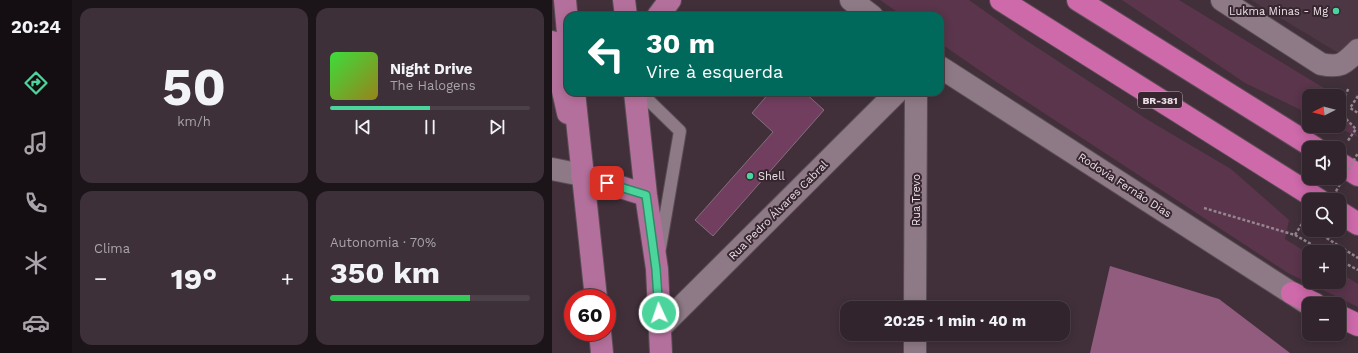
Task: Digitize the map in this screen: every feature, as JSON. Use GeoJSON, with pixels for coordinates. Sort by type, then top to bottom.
{"type":"FeatureCollection","features":[{"type":"Feature","properties":{"kind":"highway","name":"BR-381"},"geometry":{"type":"LineString","coordinates":[[1001,0],[1308,193]]}},
{"type":"Feature","properties":{"kind":"highway"},"geometry":{"type":"LineString","coordinates":[[1078,0],[1304,141]]}},
{"type":"Feature","properties":{"kind":"highway"},"geometry":{"type":"LineString","coordinates":[[1346,162],[1358,175]]}},
{"type":"Feature","properties":{"kind":"highway"},"geometry":{"type":"LineString","coordinates":[[1346,216],[1358,224]]}},
{"type":"Feature","properties":{"kind":"highway"},"geometry":{"type":"LineString","coordinates":[[1346,319],[1358,325]]}},
{"type":"Feature","properties":{"kind":"main road"},"geometry":{"type":"LineString","coordinates":[[565,0],[566,12]]}},
{"type":"Feature","properties":{"kind":"main road"},"geometry":{"type":"LineString","coordinates":[[624,0],[626,12]]}},
{"type":"Feature","properties":{"kind":"main road"},"geometry":{"type":"LineString","coordinates":[[661,12],[670,0]]}},
{"type":"Feature","properties":{"kind":"main road"},"geometry":{"type":"LineString","coordinates":[[552,42],[564,95]]}},
{"type":"Feature","properties":{"kind":"main road"},"geometry":{"type":"LineString","coordinates":[[564,96],[582,175]]}},
{"type":"Feature","properties":{"kind":"main road"},"geometry":{"type":"LineString","coordinates":[[574,96],[595,289]]}},
{"type":"Feature","properties":{"kind":"main road"},"geometry":{"type":"LineString","coordinates":[[635,96],[656,269],[661,353]]}},
{"type":"Feature","properties":{"kind":"main road"},"geometry":{"type":"LineString","coordinates":[[582,175],[646,195]]}},
{"type":"Feature","properties":{"kind":"main road"},"geometry":{"type":"LineString","coordinates":[[601,341],[602,353]]}},
{"type":"Feature","properties":{"kind":"street"},"geometry":{"type":"LineString","coordinates":[[851,0],[867,12]]}},
{"type":"Feature","properties":{"kind":"street"},"geometry":{"type":"LineString","coordinates":[[1222,0],[1321,64],[1332,66],[1344,64],[1358,50]]}},
{"type":"Feature","properties":{"kind":"street","name":"Rodovia Fernão Dias"},"geometry":{"type":"LineString","coordinates":[[944,70],[1300,298]]}},
{"type":"Feature","properties":{"kind":"street","name":"Rua Pedro Álvares Cabral"},"geometry":{"type":"LineString","coordinates":[[660,328],[893,96]]}},
{"type":"Feature","properties":{"kind":"street","name":"Rua Trevo"},"geometry":{"type":"LineString","coordinates":[[915,301],[916,96]]}},
{"type":"Feature","properties":{"kind":"street"},"geometry":{"type":"LineString","coordinates":[[552,169],[582,175]]}},
{"type":"Feature","properties":{"kind":"street"},"geometry":{"type":"LineString","coordinates":[[1346,328],[1358,336]]}},
{"type":"Feature","properties":{"kind":"street"},"geometry":{"type":"LineString","coordinates":[[915,341],[915,353]]}},
{"type":"Feature","properties":{"kind":"lane"},"geometry":{"type":"LineString","coordinates":[[644,96],[680,130],[656,269]]}},
{"type":"Feature","properties":{"kind":"path"},"geometry":{"type":"LineString","coordinates":[[1346,94],[1351,82]]}},
{"type":"Feature","properties":{"kind":"path"},"geometry":{"type":"LineString","coordinates":[[1358,96],[1350,108],[1358,113]]}},
{"type":"Feature","properties":{"kind":"path"},"geometry":{"type":"LineString","coordinates":[[1346,118],[1356,129],[1346,147]]}},
{"type":"Feature","properties":{"kind":"path"},"geometry":{"type":"LineString","coordinates":[[1335,193],[1358,152]]}},
{"type":"Feature","properties":{"kind":"path"},"geometry":{"type":"LineString","coordinates":[[1201,208],[1208,208],[1295,235],[1313,245]]}},
{"type":"Feature","properties":{"kind":"path"},"geometry":{"type":"LineString","coordinates":[[1295,235],[1302,224]]}},
{"type":"Feature","properties":{"kind":"path"},"geometry":{"type":"LineString","coordinates":[[1325,237],[1358,258]]}},
{"type":"Feature","properties":{"kind":"path"},"geometry":{"type":"LineString","coordinates":[[1346,263],[1358,270]]}},
{"type":"Feature","properties":{"kind":"shaded area"},"geometry":{"type":"Polygon","coordinates":[[[880,0],[969,0],[1021,37],[1148,120],[1231,169],[1289,220],[1285,239],[1302,250],[1302,280],[1288,273],[995,81],[944,46],[944,12],[897,12],[880,0]]]}},
{"type":"Feature","properties":{"kind":"shaded area"},"geometry":{"type":"Polygon","coordinates":[[[1122,0],[1179,0],[1325,89],[1302,89],[1302,111],[1245,83],[1122,0]]]}},
{"type":"Feature","properties":{"kind":"shaded area"},"geometry":{"type":"Polygon","coordinates":[[[1251,0],[1358,0],[1358,38],[1340,54],[1251,0]]]}},
{"type":"Feature","properties":{"kind":"shaded area"},"geometry":{"type":"Polygon","coordinates":[[[1346,114],[1358,137],[1346,131],[1346,114]]]}},
{"type":"Feature","properties":{"kind":"shaded area"},"geometry":{"type":"Polygon","coordinates":[[[1110,266],[1219,299],[1290,353],[1090,353],[1110,266]]]}},
{"type":"Feature","properties":{"kind":"shaded area"},"geometry":{"type":"Polygon","coordinates":[[[1346,276],[1358,284],[1358,307],[1346,301],[1346,297],[1337,297],[1321,289],[1346,289],[1346,276]]]}},
{"type":"Feature","properties":{"kind":"building","name":"Shell"},"geometry":{"type":"Polygon","coordinates":[[[767,96],[808,96],[824,110],[713,236],[695,220],[773,132],[752,113],[767,96]]]}},
{"type":"Feature","properties":{"kind":"place","name":"Lukma Minas - Mg"},"geometry":{"type":"Point","coordinates":[1336,11]}},
{"type":"Feature","properties":{"kind":"place","name":"Shell"},"geometry":{"type":"Point","coordinates":[750,176]}},
{"type":"Feature","properties":{"kind":"route"},"geometry":{"type":"LineString","coordinates":[[607,183],[646,195],[656,269],[659,313]]}}]}
